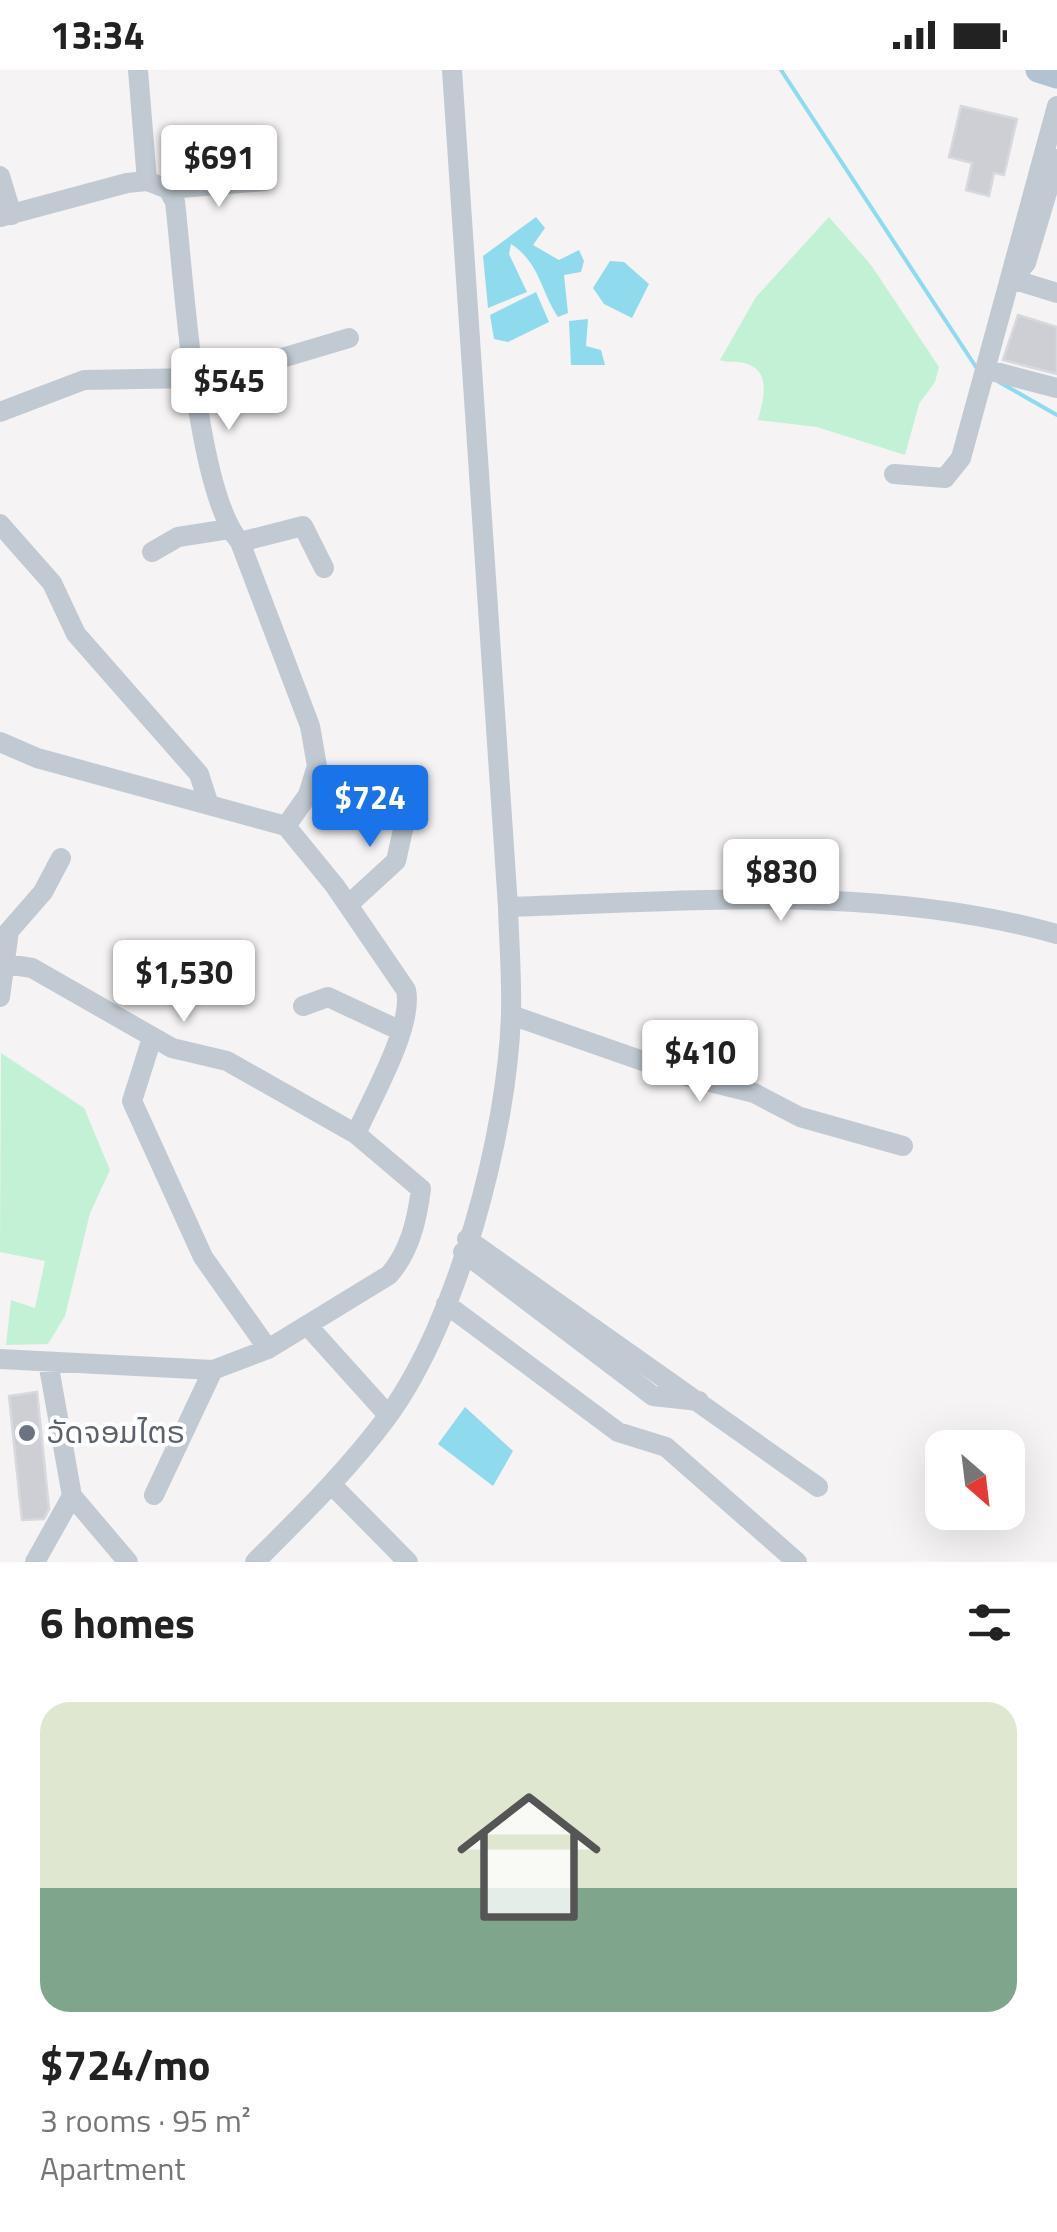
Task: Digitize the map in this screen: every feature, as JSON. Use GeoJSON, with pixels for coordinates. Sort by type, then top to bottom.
{"type":"FeatureCollection","features":[{"type":"Feature","properties":{"kind":"main road"},"geometry":{"type":"LineString","coordinates":[[1038,70],[1057,76]]}},
{"type":"Feature","properties":{"kind":"street"},"geometry":{"type":"LineString","coordinates":[[138,70],[147,181]]}},
{"type":"Feature","properties":{"kind":"street"},"geometry":{"type":"LineString","coordinates":[[256,1562],[332,1485],[388,1415],[417,1370],[446,1304],[490,1157],[511,1015],[508,907],[452,70]]}},
{"type":"Feature","properties":{"kind":"street"},"geometry":{"type":"LineString","coordinates":[[894,474],[946,478],[953,473],[988,370],[1012,280],[1012,259],[1050,170],[1057,106]]}},
{"type":"Feature","properties":{"kind":"street"},"geometry":{"type":"LineString","coordinates":[[0,176],[6,216],[147,181],[168,189],[265,181]]}},
{"type":"Feature","properties":{"kind":"street"},"geometry":{"type":"LineString","coordinates":[[168,189],[175,202],[207,454],[310,726],[317,766],[308,795],[286,826]]}},
{"type":"Feature","properties":{"kind":"street"},"geometry":{"type":"LineString","coordinates":[[1012,280],[1057,293]]}},
{"type":"Feature","properties":{"kind":"street"},"geometry":{"type":"LineString","coordinates":[[0,412],[84,380],[195,381],[349,338]]}},
{"type":"Feature","properties":{"kind":"street"},"geometry":{"type":"LineString","coordinates":[[988,370],[1057,388]]}},
{"type":"Feature","properties":{"kind":"street"},"geometry":{"type":"LineString","coordinates":[[0,524],[52,582],[76,634],[199,774],[209,806]]}},
{"type":"Feature","properties":{"kind":"street"},"geometry":{"type":"LineString","coordinates":[[152,552],[178,537],[235,536],[303,526],[324,568]]}},
{"type":"Feature","properties":{"kind":"street"},"geometry":{"type":"LineString","coordinates":[[0,742],[37,758],[286,826],[348,905],[406,990],[408,1001],[401,1031],[356,1134]]}},
{"type":"Feature","properties":{"kind":"street"},"geometry":{"type":"LineString","coordinates":[[348,905],[396,860],[409,804]]}},
{"type":"Feature","properties":{"kind":"street"},"geometry":{"type":"LineString","coordinates":[[0,997],[9,930],[43,892],[61,858]]}},
{"type":"Feature","properties":{"kind":"street"},"geometry":{"type":"LineString","coordinates":[[508,907],[816,898],[933,906],[1057,934]]}},
{"type":"Feature","properties":{"kind":"street"},"geometry":{"type":"LineString","coordinates":[[0,1360],[213,1370],[268,1349],[389,1275],[401,1261],[418,1216],[421,1189],[356,1134],[227,1061],[152,1038],[32,968],[3,962]]}},
{"type":"Feature","properties":{"kind":"street"},"geometry":{"type":"LineString","coordinates":[[303,1006],[328,997],[401,1031]]}},
{"type":"Feature","properties":{"kind":"street"},"geometry":{"type":"LineString","coordinates":[[511,1015],[767,1098],[800,1117],[903,1146]]}},
{"type":"Feature","properties":{"kind":"street"},"geometry":{"type":"LineString","coordinates":[[152,1038],[132,1101],[203,1257],[268,1349]]}},
{"type":"Feature","properties":{"kind":"street"},"geometry":{"type":"LineString","coordinates":[[465,1245],[701,1401],[818,1487]]}},
{"type":"Feature","properties":{"kind":"street"},"geometry":{"type":"LineString","coordinates":[[446,1304],[618,1432],[666,1447],[797,1562]]}},
{"type":"Feature","properties":{"kind":"street"},"geometry":{"type":"LineString","coordinates":[[307,1325],[388,1415]]}},
{"type":"Feature","properties":{"kind":"street"},"geometry":{"type":"LineString","coordinates":[[48,1362],[72,1496],[128,1562]]}},
{"type":"Feature","properties":{"kind":"street"},"geometry":{"type":"LineString","coordinates":[[154,1496],[213,1370]]}},
{"type":"Feature","properties":{"kind":"street"},"geometry":{"type":"LineString","coordinates":[[332,1485],[408,1562]]}},
{"type":"Feature","properties":{"kind":"street"},"geometry":{"type":"LineString","coordinates":[[35,1562],[72,1496]]}},
{"type":"Feature","properties":{"kind":"green space"},"geometry":{"type":"Polygon","coordinates":[[[829,217],[871,265],[939,367],[935,382],[919,404],[905,455],[817,427],[758,420],[764,387],[759,372],[744,363],[720,360],[756,297],[829,217]]]}},
{"type":"Feature","properties":{"kind":"green space"},"geometry":{"type":"Polygon","coordinates":[[[1,1053],[84,1108],[110,1170],[90,1213],[65,1316],[48,1344],[6,1345],[11,1300],[35,1308],[45,1261],[0,1252],[1,1053]]]}},
{"type":"Feature","properties":{"kind":"water"},"geometry":{"type":"Polygon","coordinates":[[[536,217],[545,228],[533,245],[559,260],[579,250],[584,261],[581,272],[564,275],[568,313],[558,317],[534,268],[511,244],[509,254],[527,292],[488,308],[483,256],[536,217]]]}},
{"type":"Feature","properties":{"kind":"water"},"geometry":{"type":"Polygon","coordinates":[[[610,261],[624,262],[649,284],[632,318],[604,304],[593,288],[610,261]]]}},
{"type":"Feature","properties":{"kind":"water"},"geometry":{"type":"Polygon","coordinates":[[[536,292],[549,322],[508,342],[494,339],[490,315],[536,292]]]}},
{"type":"Feature","properties":{"kind":"water"},"geometry":{"type":"Polygon","coordinates":[[[588,319],[586,346],[601,350],[605,365],[571,365],[569,321],[588,319]]]}},
{"type":"Feature","properties":{"kind":"water"},"geometry":{"type":"Polygon","coordinates":[[[465,1407],[513,1451],[493,1486],[438,1444],[465,1407]]]}},
{"type":"Feature","properties":{"kind":"building"},"geometry":{"type":"Polygon","coordinates":[[[961,106],[1017,119],[1004,175],[994,173],[989,196],[966,190],[972,163],[949,157],[961,106]]]}},
{"type":"Feature","properties":{"kind":"building"},"geometry":{"type":"Polygon","coordinates":[[[1018,315],[1057,327],[1057,374],[1003,360],[1018,315]]]}},
{"type":"Feature","properties":{"kind":"building"},"geometry":{"type":"Polygon","coordinates":[[[37,1392],[49,1509],[44,1519],[22,1520],[9,1396],[37,1392]]]}},
{"type":"Feature","properties":{"kind":"waterway"},"geometry":{"type":"LineString","coordinates":[[781,70],[976,367]]}},
{"type":"Feature","properties":{"kind":"waterway"},"geometry":{"type":"LineString","coordinates":[[999,382],[1057,415]]}},
{"type":"Feature","properties":{"kind":"place","name":"ວັດຈອມໄຕຣ"},"geometry":{"type":"Point","coordinates":[27,1433]}}]}
